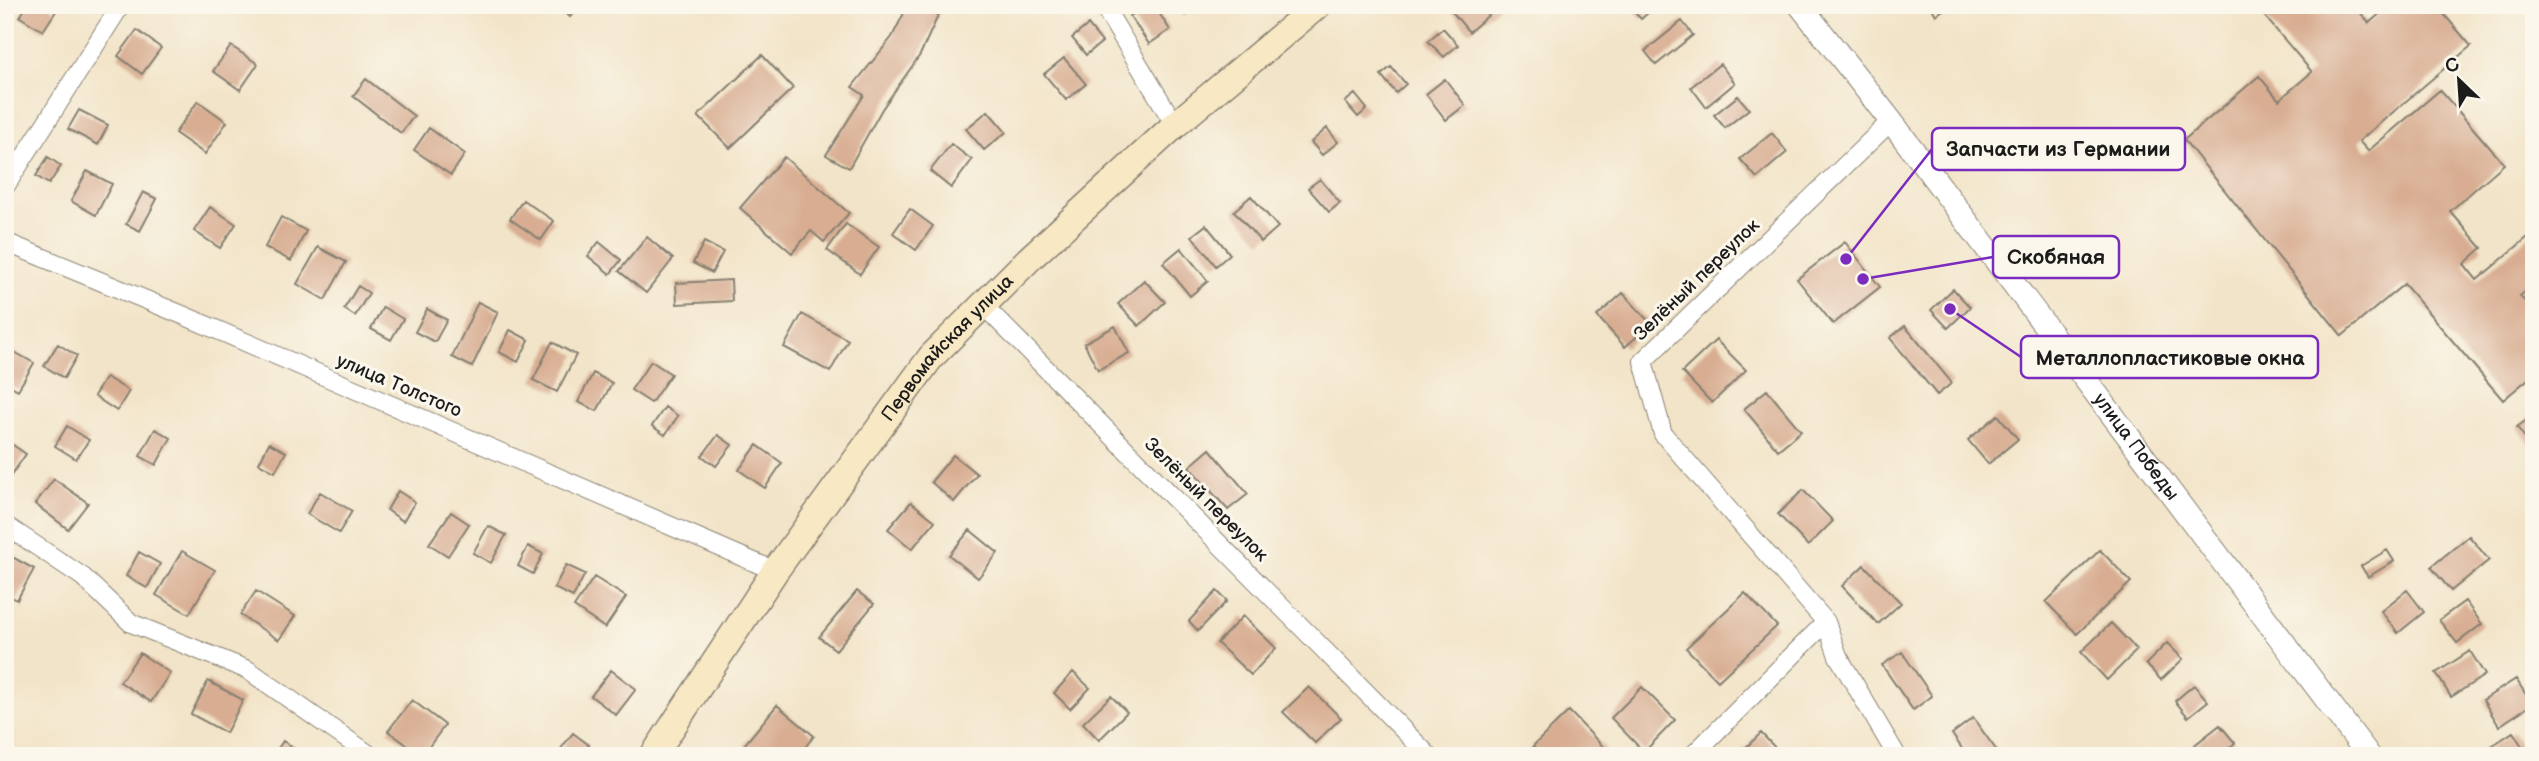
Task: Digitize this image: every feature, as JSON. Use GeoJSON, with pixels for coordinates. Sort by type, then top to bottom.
{"type":"FeatureCollection","features":[{"type":"Feature","properties":{"kind":"main road","name":"Первомайская улица"},"geometry":{"type":"LineString","coordinates":[[653,756],[775,571],[931,357],[982,305],[1175,125],[1318,5]]}},
{"type":"Feature","properties":{"kind":"street"},"geometry":{"type":"LineString","coordinates":[[5,187],[121,5]]}},
{"type":"Feature","properties":{"kind":"street"},"geometry":{"type":"LineString","coordinates":[[1103,5],[1175,125]]}},
{"type":"Feature","properties":{"kind":"street","name":"улица Победы"},"geometry":{"type":"LineString","coordinates":[[1800,5],[1891,121],[2369,756]]}},
{"type":"Feature","properties":{"kind":"street","name":"Зелёный переулок"},"geometry":{"type":"LineString","coordinates":[[1891,121],[1643,361],[1663,434],[1826,622],[1838,656],[1897,756]]}},
{"type":"Feature","properties":{"kind":"street","name":"улица Толстого"},"geometry":{"type":"LineString","coordinates":[[5,242],[185,316],[775,571]]}},
{"type":"Feature","properties":{"kind":"street","name":"Зелёный переулок"},"geometry":{"type":"LineString","coordinates":[[982,305],[1429,756]]}},
{"type":"Feature","properties":{"kind":"street"},"geometry":{"type":"LineString","coordinates":[[5,524],[83,577],[131,623],[248,670],[371,756]]}},
{"type":"Feature","properties":{"kind":"street"},"geometry":{"type":"LineString","coordinates":[[1692,756],[1826,622]]}},
{"type":"Feature","properties":{"kind":"building"},"geometry":{"type":"Polygon","coordinates":[[[27,5],[47,5],[56,11],[43,31],[20,17],[27,5]]]}},
{"type":"Feature","properties":{"kind":"building"},"geometry":{"type":"Polygon","coordinates":[[[556,5],[580,5],[570,17],[556,5]]]}},
{"type":"Feature","properties":{"kind":"building"},"geometry":{"type":"Polygon","coordinates":[[[908,5],[943,5],[920,55],[882,109],[849,168],[826,155],[864,95],[852,87],[892,37],[908,5]]]}},
{"type":"Feature","properties":{"kind":"building"},"geometry":{"type":"Polygon","coordinates":[[[1146,5],[1154,5],[1170,30],[1149,44],[1130,16],[1146,5]]]}},
{"type":"Feature","properties":{"kind":"building"},"geometry":{"type":"Polygon","coordinates":[[[1177,5],[1197,5],[1185,15],[1177,5]]]}},
{"type":"Feature","properties":{"kind":"building"},"geometry":{"type":"Polygon","coordinates":[[[1630,5],[1657,5],[1641,19],[1630,5]]]}},
{"type":"Feature","properties":{"kind":"building"},"geometry":{"type":"Polygon","coordinates":[[[1930,5],[1950,5],[1936,15],[1930,5]]]}},
{"type":"Feature","properties":{"kind":"building"},"geometry":{"type":"Polygon","coordinates":[[[2255,5],[2354,5],[2369,23],[2390,5],[2436,5],[2471,46],[2359,141],[2368,151],[2440,90],[2504,164],[2450,211],[2482,248],[2464,264],[2477,280],[2534,232],[2534,284],[2520,296],[2534,312],[2534,374],[2503,400],[2404,284],[2342,336],[2184,140],[2259,76],[2279,100],[2312,72],[2255,5]]]}},
{"type":"Feature","properties":{"kind":"building"},"geometry":{"type":"Polygon","coordinates":[[[1448,7],[1498,7],[1469,32],[1448,7]]]}},
{"type":"Feature","properties":{"kind":"building"},"geometry":{"type":"Polygon","coordinates":[[[1682,21],[1693,35],[1656,65],[1645,51],[1682,21]]]}},
{"type":"Feature","properties":{"kind":"building"},"geometry":{"type":"Polygon","coordinates":[[[1088,25],[1102,42],[1086,55],[1072,38],[1088,25]]]}},
{"type":"Feature","properties":{"kind":"building"},"geometry":{"type":"Polygon","coordinates":[[[1443,28],[1458,45],[1444,57],[1428,41],[1443,28]]]}},
{"type":"Feature","properties":{"kind":"building"},"geometry":{"type":"Polygon","coordinates":[[[137,30],[161,48],[142,74],[118,56],[137,30]]]}},
{"type":"Feature","properties":{"kind":"building"},"geometry":{"type":"Polygon","coordinates":[[[231,46],[258,64],[240,90],[213,71],[231,46]]]}},
{"type":"Feature","properties":{"kind":"building"},"geometry":{"type":"Polygon","coordinates":[[[762,55],[793,88],[730,148],[698,116],[762,55]]]}},
{"type":"Feature","properties":{"kind":"building"},"geometry":{"type":"Polygon","coordinates":[[[1064,58],[1086,84],[1066,100],[1044,74],[1064,58]]]}},
{"type":"Feature","properties":{"kind":"building"},"geometry":{"type":"Polygon","coordinates":[[[1720,64],[1735,83],[1706,107],[1691,87],[1720,64]]]}},
{"type":"Feature","properties":{"kind":"building"},"geometry":{"type":"Polygon","coordinates":[[[1391,67],[1406,84],[1396,93],[1381,75],[1391,67]]]}},
{"type":"Feature","properties":{"kind":"building"},"geometry":{"type":"Polygon","coordinates":[[[366,79],[414,116],[401,133],[353,96],[366,79]]]}},
{"type":"Feature","properties":{"kind":"building"},"geometry":{"type":"Polygon","coordinates":[[[1445,79],[1465,105],[1446,120],[1426,94],[1445,79]]]}},
{"type":"Feature","properties":{"kind":"building"},"geometry":{"type":"Polygon","coordinates":[[[1355,94],[1367,109],[1358,117],[1345,102],[1355,94]]]}},
{"type":"Feature","properties":{"kind":"building"},"geometry":{"type":"Polygon","coordinates":[[[1738,96],[1749,109],[1725,128],[1714,115],[1738,96]]]}},
{"type":"Feature","properties":{"kind":"building"},"geometry":{"type":"Polygon","coordinates":[[[198,101],[227,122],[205,154],[175,133],[198,101]]]}},
{"type":"Feature","properties":{"kind":"building"},"geometry":{"type":"Polygon","coordinates":[[[79,110],[108,125],[98,145],[68,129],[79,110]]]}},
{"type":"Feature","properties":{"kind":"building"},"geometry":{"type":"Polygon","coordinates":[[[988,111],[1006,132],[984,150],[966,129],[988,111]]]}},
{"type":"Feature","properties":{"kind":"building"},"geometry":{"type":"Polygon","coordinates":[[[429,128],[465,154],[451,175],[414,150],[429,128]]]}},
{"type":"Feature","properties":{"kind":"building"},"geometry":{"type":"Polygon","coordinates":[[[1327,128],[1338,142],[1322,155],[1311,142],[1327,128]]]}},
{"type":"Feature","properties":{"kind":"building"},"geometry":{"type":"Polygon","coordinates":[[[1772,133],[1787,152],[1757,178],[1740,159],[1772,133]]]}},
{"type":"Feature","properties":{"kind":"building"},"geometry":{"type":"Polygon","coordinates":[[[951,144],[972,160],[951,188],[930,171],[951,144]]]}},
{"type":"Feature","properties":{"kind":"building"},"geometry":{"type":"Polygon","coordinates":[[[48,157],[61,166],[49,184],[36,176],[48,157]]]}},
{"type":"Feature","properties":{"kind":"building"},"geometry":{"type":"Polygon","coordinates":[[[784,157],[849,213],[824,242],[811,231],[792,253],[740,208],[784,157]]]}},
{"type":"Feature","properties":{"kind":"building"},"geometry":{"type":"Polygon","coordinates":[[[87,171],[112,184],[96,215],[71,201],[87,171]]]}},
{"type":"Feature","properties":{"kind":"building"},"geometry":{"type":"Polygon","coordinates":[[[1320,179],[1340,203],[1329,212],[1308,188],[1320,179]]]}},
{"type":"Feature","properties":{"kind":"building"},"geometry":{"type":"Polygon","coordinates":[[[143,192],[157,199],[140,231],[126,224],[143,192]]]}},
{"type":"Feature","properties":{"kind":"building"},"geometry":{"type":"Polygon","coordinates":[[[1251,196],[1278,227],[1261,242],[1234,211],[1251,196]]]}},
{"type":"Feature","properties":{"kind":"building"},"geometry":{"type":"Polygon","coordinates":[[[523,200],[554,221],[541,240],[510,219],[523,200]]]}},
{"type":"Feature","properties":{"kind":"building"},"geometry":{"type":"Polygon","coordinates":[[[210,207],[236,224],[220,248],[194,231],[210,207]]]}},
{"type":"Feature","properties":{"kind":"building"},"geometry":{"type":"Polygon","coordinates":[[[910,209],[933,226],[916,250],[893,233],[910,209]]]}},
{"type":"Feature","properties":{"kind":"building"},"geometry":{"type":"Polygon","coordinates":[[[281,217],[306,231],[291,261],[265,247],[281,217]]]}},
{"type":"Feature","properties":{"kind":"building"},"geometry":{"type":"Polygon","coordinates":[[[846,224],[879,247],[860,274],[827,250],[846,224]]]}},
{"type":"Feature","properties":{"kind":"building"},"geometry":{"type":"Polygon","coordinates":[[[1206,225],[1230,254],[1216,266],[1192,236],[1206,225]]]}},
{"type":"Feature","properties":{"kind":"building"},"geometry":{"type":"Polygon","coordinates":[[[647,237],[673,259],[646,293],[619,271],[647,237]]]}},
{"type":"Feature","properties":{"kind":"building"},"geometry":{"type":"Polygon","coordinates":[[[599,242],[621,260],[610,274],[588,256],[599,242]]]}},
{"type":"Feature","properties":{"kind":"building"},"geometry":{"type":"Polygon","coordinates":[[[704,242],[723,252],[712,273],[693,263],[704,242]]]}},
{"type":"Feature","properties":{"kind":"building"},"geometry":{"type":"Polygon","coordinates":[[[1845,242],[1880,287],[1833,324],[1797,279],[1845,242]]]}},
{"type":"Feature","properties":{"kind":"building"},"geometry":{"type":"Polygon","coordinates":[[[318,247],[346,262],[325,300],[297,284],[318,247]]]}},
{"type":"Feature","properties":{"kind":"building"},"geometry":{"type":"Polygon","coordinates":[[[1181,248],[1208,281],[1190,296],[1163,263],[1181,248]]]}},
{"type":"Feature","properties":{"kind":"building"},"geometry":{"type":"Polygon","coordinates":[[[731,280],[732,301],[677,304],[676,283],[731,280]]]}},
{"type":"Feature","properties":{"kind":"building"},"geometry":{"type":"Polygon","coordinates":[[[1144,280],[1165,302],[1139,326],[1118,304],[1144,280]]]}},
{"type":"Feature","properties":{"kind":"building"},"geometry":{"type":"Polygon","coordinates":[[[358,286],[369,293],[355,316],[344,309],[358,286]]]}},
{"type":"Feature","properties":{"kind":"building"},"geometry":{"type":"Polygon","coordinates":[[[1953,289],[1970,307],[1948,328],[1931,310],[1953,289]]]}},
{"type":"Feature","properties":{"kind":"building"},"geometry":{"type":"Polygon","coordinates":[[[1623,293],[1651,324],[1625,347],[1597,316],[1623,293]]]}},
{"type":"Feature","properties":{"kind":"building"},"geometry":{"type":"Polygon","coordinates":[[[478,302],[498,312],[472,367],[452,357],[478,302]]]}},
{"type":"Feature","properties":{"kind":"building"},"geometry":{"type":"Polygon","coordinates":[[[383,307],[403,319],[391,340],[371,329],[383,307]]]}},
{"type":"Feature","properties":{"kind":"building"},"geometry":{"type":"Polygon","coordinates":[[[427,309],[447,320],[435,342],[415,332],[427,309]]]}},
{"type":"Feature","properties":{"kind":"building"},"geometry":{"type":"Polygon","coordinates":[[[802,314],[848,340],[830,372],[784,347],[802,314]]]}},
{"type":"Feature","properties":{"kind":"building"},"geometry":{"type":"Polygon","coordinates":[[[1115,326],[1129,353],[1098,370],[1084,343],[1115,326]]]}},
{"type":"Feature","properties":{"kind":"building"},"geometry":{"type":"Polygon","coordinates":[[[1905,326],[1952,383],[1937,395],[1890,338],[1905,326]]]}},
{"type":"Feature","properties":{"kind":"building"},"geometry":{"type":"Polygon","coordinates":[[[510,330],[529,340],[518,362],[499,352],[510,330]]]}},
{"type":"Feature","properties":{"kind":"building"},"geometry":{"type":"Polygon","coordinates":[[[1716,340],[1746,370],[1712,403],[1682,372],[1716,340]]]}},
{"type":"Feature","properties":{"kind":"building"},"geometry":{"type":"Polygon","coordinates":[[[552,342],[576,355],[557,392],[533,380],[552,342]]]}},
{"type":"Feature","properties":{"kind":"building"},"geometry":{"type":"Polygon","coordinates":[[[58,344],[77,356],[64,378],[44,366],[58,344]]]}},
{"type":"Feature","properties":{"kind":"building"},"geometry":{"type":"Polygon","coordinates":[[[11,350],[34,363],[18,390],[5,383],[5,359],[11,350]]]}},
{"type":"Feature","properties":{"kind":"building"},"geometry":{"type":"Polygon","coordinates":[[[651,361],[671,374],[651,403],[631,390],[651,361]]]}},
{"type":"Feature","properties":{"kind":"building"},"geometry":{"type":"Polygon","coordinates":[[[593,373],[612,383],[597,411],[578,402],[593,373]]]}},
{"type":"Feature","properties":{"kind":"building"},"geometry":{"type":"Polygon","coordinates":[[[106,377],[129,391],[117,411],[94,396],[106,377]]]}},
{"type":"Feature","properties":{"kind":"building"},"geometry":{"type":"Polygon","coordinates":[[[1767,390],[1801,431],[1778,450],[1744,409],[1767,390]]]}},
{"type":"Feature","properties":{"kind":"building"},"geometry":{"type":"Polygon","coordinates":[[[665,407],[678,416],[665,435],[652,426],[665,407]]]}},
{"type":"Feature","properties":{"kind":"building"},"geometry":{"type":"Polygon","coordinates":[[[1998,415],[2018,439],[1988,464],[1968,440],[1998,415]]]}},
{"type":"Feature","properties":{"kind":"building"},"geometry":{"type":"Polygon","coordinates":[[[2534,415],[2534,450],[2517,427],[2534,415]]]}},
{"type":"Feature","properties":{"kind":"building"},"geometry":{"type":"Polygon","coordinates":[[[67,426],[89,440],[76,459],[55,446],[67,426]]]}},
{"type":"Feature","properties":{"kind":"building"},"geometry":{"type":"Polygon","coordinates":[[[155,429],[171,438],[156,465],[140,456],[155,429]]]}},
{"type":"Feature","properties":{"kind":"building"},"geometry":{"type":"Polygon","coordinates":[[[718,435],[732,445],[716,466],[702,456],[718,435]]]}},
{"type":"Feature","properties":{"kind":"building"},"geometry":{"type":"Polygon","coordinates":[[[10,443],[26,454],[10,477],[5,474],[5,449],[10,443]]]}},
{"type":"Feature","properties":{"kind":"building"},"geometry":{"type":"Polygon","coordinates":[[[269,443],[286,452],[275,472],[259,463],[269,443]]]}},
{"type":"Feature","properties":{"kind":"building"},"geometry":{"type":"Polygon","coordinates":[[[757,445],[782,463],[765,488],[739,470],[757,445]]]}},
{"type":"Feature","properties":{"kind":"building"},"geometry":{"type":"Polygon","coordinates":[[[1210,449],[1248,494],[1228,510],[1189,467],[1210,449]]]}},
{"type":"Feature","properties":{"kind":"building"},"geometry":{"type":"Polygon","coordinates":[[[953,455],[977,474],[954,502],[931,482],[953,455]]]}},
{"type":"Feature","properties":{"kind":"building"},"geometry":{"type":"Polygon","coordinates":[[[54,479],[88,503],[68,529],[35,504],[54,479]]]}},
{"type":"Feature","properties":{"kind":"building"},"geometry":{"type":"Polygon","coordinates":[[[1803,490],[1833,521],[1808,546],[1778,514],[1803,490]]]}},
{"type":"Feature","properties":{"kind":"building"},"geometry":{"type":"Polygon","coordinates":[[[398,491],[415,502],[403,521],[387,510],[398,491]]]}},
{"type":"Feature","properties":{"kind":"building"},"geometry":{"type":"Polygon","coordinates":[[[320,492],[352,511],[339,533],[307,514],[320,492]]]}},
{"type":"Feature","properties":{"kind":"building"},"geometry":{"type":"Polygon","coordinates":[[[911,502],[935,521],[912,549],[888,529],[911,502]]]}},
{"type":"Feature","properties":{"kind":"building"},"geometry":{"type":"Polygon","coordinates":[[[451,512],[469,524],[448,556],[429,544],[451,512]]]}},
{"type":"Feature","properties":{"kind":"building"},"geometry":{"type":"Polygon","coordinates":[[[488,526],[506,535],[491,563],[473,553],[488,526]]]}},
{"type":"Feature","properties":{"kind":"building"},"geometry":{"type":"Polygon","coordinates":[[[970,530],[998,553],[978,578],[949,555],[970,530]]]}},
{"type":"Feature","properties":{"kind":"building"},"geometry":{"type":"Polygon","coordinates":[[[2469,536],[2489,560],[2451,591],[2431,567],[2469,536]]]}},
{"type":"Feature","properties":{"kind":"building"},"geometry":{"type":"Polygon","coordinates":[[[528,546],[543,554],[533,574],[518,566],[528,546]]]}},
{"type":"Feature","properties":{"kind":"building"},"geometry":{"type":"Polygon","coordinates":[[[2100,550],[2131,582],[2077,634],[2046,602],[2100,550]]]}},
{"type":"Feature","properties":{"kind":"building"},"geometry":{"type":"Polygon","coordinates":[[[2387,550],[2394,561],[2368,577],[2361,566],[2387,550]]]}},
{"type":"Feature","properties":{"kind":"building"},"geometry":{"type":"Polygon","coordinates":[[[182,551],[215,570],[189,614],[156,595],[182,551]]]}},
{"type":"Feature","properties":{"kind":"building"},"geometry":{"type":"Polygon","coordinates":[[[139,552],[160,564],[147,588],[126,576],[139,552]]]}},
{"type":"Feature","properties":{"kind":"building"},"geometry":{"type":"Polygon","coordinates":[[[5,553],[34,569],[17,600],[5,593],[5,553]]]}},
{"type":"Feature","properties":{"kind":"building"},"geometry":{"type":"Polygon","coordinates":[[[566,565],[585,574],[573,597],[554,588],[566,565]]]}},
{"type":"Feature","properties":{"kind":"building"},"geometry":{"type":"Polygon","coordinates":[[[1864,565],[1901,603],[1878,624],[1842,586],[1864,565]]]}},
{"type":"Feature","properties":{"kind":"building"},"geometry":{"type":"Polygon","coordinates":[[[594,577],[626,597],[605,628],[574,607],[594,577]]]}},
{"type":"Feature","properties":{"kind":"building"},"geometry":{"type":"Polygon","coordinates":[[[2407,590],[2424,612],[2398,633],[2381,611],[2407,590]]]}},
{"type":"Feature","properties":{"kind":"building"},"geometry":{"type":"Polygon","coordinates":[[[256,591],[295,616],[279,640],[240,615],[256,591]]]}},
{"type":"Feature","properties":{"kind":"building"},"geometry":{"type":"Polygon","coordinates":[[[857,591],[874,604],[836,650],[819,637],[857,591]]]}},
{"type":"Feature","properties":{"kind":"building"},"geometry":{"type":"Polygon","coordinates":[[[1217,591],[1227,601],[1198,631],[1189,621],[1217,591]]]}},
{"type":"Feature","properties":{"kind":"building"},"geometry":{"type":"Polygon","coordinates":[[[1745,593],[1777,626],[1718,681],[1686,648],[1745,593]]]}},
{"type":"Feature","properties":{"kind":"building"},"geometry":{"type":"Polygon","coordinates":[[[2465,601],[2482,624],[2457,643],[2439,620],[2465,601]]]}},
{"type":"Feature","properties":{"kind":"building"},"geometry":{"type":"Polygon","coordinates":[[[1243,616],[1276,648],[1251,675],[1217,643],[1243,616]]]}},
{"type":"Feature","properties":{"kind":"building"},"geometry":{"type":"Polygon","coordinates":[[[2111,623],[2137,650],[2107,680],[2081,652],[2111,623]]]}},
{"type":"Feature","properties":{"kind":"building"},"geometry":{"type":"Polygon","coordinates":[[[2167,643],[2183,659],[2161,680],[2146,664],[2167,643]]]}},
{"type":"Feature","properties":{"kind":"building"},"geometry":{"type":"Polygon","coordinates":[[[2470,651],[2485,675],[2451,697],[2436,673],[2470,651]]]}},
{"type":"Feature","properties":{"kind":"building"},"geometry":{"type":"Polygon","coordinates":[[[1902,652],[1932,696],[1913,710],[1882,665],[1902,652]]]}},
{"type":"Feature","properties":{"kind":"building"},"geometry":{"type":"Polygon","coordinates":[[[140,653],[170,673],[151,702],[120,682],[140,653]]]}},
{"type":"Feature","properties":{"kind":"building"},"geometry":{"type":"Polygon","coordinates":[[[611,670],[636,689],[616,715],[591,696],[611,670]]]}},
{"type":"Feature","properties":{"kind":"building"},"geometry":{"type":"Polygon","coordinates":[[[1073,672],[1090,688],[1070,709],[1054,693],[1073,672]]]}},
{"type":"Feature","properties":{"kind":"building"},"geometry":{"type":"Polygon","coordinates":[[[2516,679],[2532,704],[2499,726],[2483,700],[2516,679]]]}},
{"type":"Feature","properties":{"kind":"building"},"geometry":{"type":"Polygon","coordinates":[[[208,681],[243,700],[226,733],[191,714],[208,681]]]}},
{"type":"Feature","properties":{"kind":"building"},"geometry":{"type":"Polygon","coordinates":[[[2194,685],[2208,701],[2188,717],[2175,701],[2194,685]]]}},
{"type":"Feature","properties":{"kind":"building"},"geometry":{"type":"Polygon","coordinates":[[[1309,687],[1341,718],[1315,743],[1283,712],[1309,687]]]}},
{"type":"Feature","properties":{"kind":"building"},"geometry":{"type":"Polygon","coordinates":[[[1642,687],[1675,720],[1644,752],[1611,718],[1642,687]]]}},
{"type":"Feature","properties":{"kind":"building"},"geometry":{"type":"Polygon","coordinates":[[[1111,696],[1127,712],[1099,740],[1083,723],[1111,696]]]}},
{"type":"Feature","properties":{"kind":"building"},"geometry":{"type":"Polygon","coordinates":[[[412,700],[445,725],[422,756],[388,731],[412,700]]]}},
{"type":"Feature","properties":{"kind":"building"},"geometry":{"type":"Polygon","coordinates":[[[777,705],[814,736],[798,756],[757,756],[744,745],[777,705]]]}},
{"type":"Feature","properties":{"kind":"building"},"geometry":{"type":"Polygon","coordinates":[[[1569,711],[1612,756],[1542,756],[1533,746],[1569,711]]]}},
{"type":"Feature","properties":{"kind":"building"},"geometry":{"type":"Polygon","coordinates":[[[1973,718],[1997,751],[1990,756],[1967,756],[1952,734],[1973,718]]]}},
{"type":"Feature","properties":{"kind":"building"},"geometry":{"type":"Polygon","coordinates":[[[2220,725],[2235,743],[2220,756],[2199,756],[2192,747],[2220,725]]]}},
{"type":"Feature","properties":{"kind":"building"},"geometry":{"type":"Polygon","coordinates":[[[2513,732],[2527,754],[2495,756],[2490,747],[2513,732]]]}},
{"type":"Feature","properties":{"kind":"building"},"geometry":{"type":"Polygon","coordinates":[[[573,733],[589,745],[580,756],[567,756],[560,750],[573,733]]]}},
{"type":"Feature","properties":{"kind":"building"},"geometry":{"type":"Polygon","coordinates":[[[1761,733],[1783,756],[1737,756],[1761,733]]]}},
{"type":"Feature","properties":{"kind":"building"},"geometry":{"type":"Polygon","coordinates":[[[283,741],[306,756],[273,756],[283,741]]]}},
{"type":"Feature","properties":{"kind":"place","name":"Запчасти из Германии"},"geometry":{"type":"Point","coordinates":[1846,259]}},
{"type":"Feature","properties":{"kind":"place","name":"Скобяная"},"geometry":{"type":"Point","coordinates":[1863,279]}},
{"type":"Feature","properties":{"kind":"place","name":"Металлопластиковые окна"},"geometry":{"type":"Point","coordinates":[1950,309]}}]}
